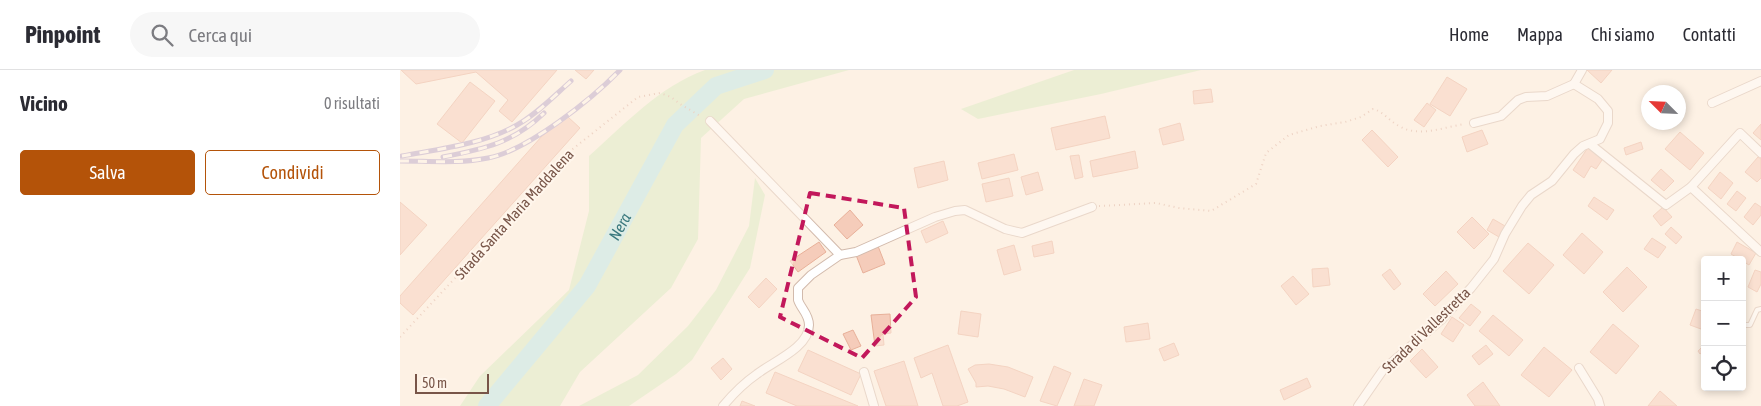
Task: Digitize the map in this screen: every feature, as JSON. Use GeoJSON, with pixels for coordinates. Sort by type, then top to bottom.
{"type":"FeatureCollection","features":[{"type":"Feature","properties":{"kind":"street"},"geometry":{"type":"LineString","coordinates":[[1474,123],[1501,116],[1518,100],[1526,97],[1547,96],[1574,84],[1582,70]]}},
{"type":"Feature","properties":{"kind":"street"},"geometry":{"type":"LineString","coordinates":[[1712,103],[1761,82]]}},
{"type":"Feature","properties":{"kind":"street","name":"Strada di Vallestretta"},"geometry":{"type":"LineString","coordinates":[[1358,406],[1383,370],[1441,320],[1471,288],[1494,258],[1509,227],[1530,195],[1552,181],[1583,146],[1600,139],[1608,123],[1608,111],[1598,99],[1574,84]]}},
{"type":"Feature","properties":{"kind":"street"},"geometry":{"type":"LineString","coordinates":[[710,121],[840,255]]}},
{"type":"Feature","properties":{"kind":"street"},"geometry":{"type":"LineString","coordinates":[[1590,144],[1666,205],[1691,187],[1740,133],[1761,153]]}},
{"type":"Feature","properties":{"kind":"street"},"geometry":{"type":"LineString","coordinates":[[1691,187],[1761,252]]}},
{"type":"Feature","properties":{"kind":"street"},"geometry":{"type":"LineString","coordinates":[[723,406],[734,393],[758,373],[784,358],[806,336],[809,326],[807,315],[798,301],[798,288],[811,275],[840,255],[856,252],[955,211],[965,210],[1005,229],[1022,233],[1092,206]]}},
{"type":"Feature","properties":{"kind":"street"},"geometry":{"type":"LineString","coordinates":[[1579,368],[1598,399],[1600,406]]}},
{"type":"Feature","properties":{"kind":"street"},"geometry":{"type":"LineString","coordinates":[[864,372],[874,406]]}},
{"type":"Feature","properties":{"kind":"lane"},"geometry":{"type":"LineString","coordinates":[[1746,325],[1750,325],[1757,310],[1761,309]]}},
{"type":"Feature","properties":{"kind":"path","name":"Strada Santa Maria Maddalena"},"geometry":{"type":"LineString","coordinates":[[400,337],[500,230],[569,152],[638,97],[660,93],[671,97],[710,121]]}},
{"type":"Feature","properties":{"kind":"path"},"geometry":{"type":"LineString","coordinates":[[1092,206],[1156,203],[1179,208],[1211,211],[1256,184],[1266,153],[1289,135],[1320,126],[1361,118],[1373,109],[1379,110],[1401,128],[1414,132],[1474,123]]}},
{"type":"Feature","properties":{"kind":"highlighted area"},"geometry":{"type":"Polygon","coordinates":[[[810,193],[904,208],[916,297],[862,358],[780,317],[810,193]]]}},
{"type":"Feature","properties":{"kind":"green space"},"geometry":{"type":"Polygon","coordinates":[[[705,70],[849,70],[744,99],[701,138],[698,239],[671,288],[580,372],[560,406],[460,406],[480,376],[569,290],[589,211],[589,156],[658,96],[689,77],[705,70]]]}},
{"type":"Feature","properties":{"kind":"green space"},"geometry":{"type":"Polygon","coordinates":[[[1074,70],[1201,70],[1101,94],[978,119],[961,109],[1074,70]]]}},
{"type":"Feature","properties":{"kind":"green space"},"geometry":{"type":"Polygon","coordinates":[[[755,178],[765,195],[750,268],[692,360],[676,374],[629,406],[579,406],[638,375],[688,326],[716,290],[749,226],[755,178]]]}},
{"type":"Feature","properties":{"kind":"building"},"geometry":{"type":"Polygon","coordinates":[[[401,70],[557,70],[512,122],[499,111],[508,100],[476,72],[416,84],[401,70]]]}},
{"type":"Feature","properties":{"kind":"building"},"geometry":{"type":"Polygon","coordinates":[[[575,70],[594,70],[586,79],[575,70]]]}},
{"type":"Feature","properties":{"kind":"building"},"geometry":{"type":"Polygon","coordinates":[[[1587,70],[1612,70],[1601,83],[1587,70]]]}},
{"type":"Feature","properties":{"kind":"building"},"geometry":{"type":"Polygon","coordinates":[[[1447,77],[1467,89],[1450,116],[1430,104],[1447,77]]]}},
{"type":"Feature","properties":{"kind":"building"},"geometry":{"type":"Polygon","coordinates":[[[470,82],[495,101],[462,143],[437,124],[470,82]]]}},
{"type":"Feature","properties":{"kind":"building"},"geometry":{"type":"Polygon","coordinates":[[[1211,89],[1213,102],[1194,104],[1193,91],[1211,89]]]}},
{"type":"Feature","properties":{"kind":"building"},"geometry":{"type":"Polygon","coordinates":[[[1427,103],[1436,110],[1424,127],[1414,120],[1427,103]]]}},
{"type":"Feature","properties":{"kind":"building"},"geometry":{"type":"Polygon","coordinates":[[[1105,116],[1110,138],[1056,150],[1051,128],[1105,116]]]}},
{"type":"Feature","properties":{"kind":"building"},"geometry":{"type":"Polygon","coordinates":[[[568,117],[580,128],[413,315],[400,303],[400,296],[542,136],[568,117]]]}},
{"type":"Feature","properties":{"kind":"building"},"geometry":{"type":"Polygon","coordinates":[[[1180,123],[1184,140],[1163,145],[1159,129],[1180,123]]]}},
{"type":"Feature","properties":{"kind":"building"},"geometry":{"type":"Polygon","coordinates":[[[1761,124],[1761,140],[1753,133],[1761,124]]]}},
{"type":"Feature","properties":{"kind":"building"},"geometry":{"type":"Polygon","coordinates":[[[1372,130],[1398,157],[1388,167],[1362,140],[1372,130]]]}},
{"type":"Feature","properties":{"kind":"building"},"geometry":{"type":"Polygon","coordinates":[[[1482,130],[1488,144],[1467,152],[1462,137],[1482,130]]]}},
{"type":"Feature","properties":{"kind":"building"},"geometry":{"type":"Polygon","coordinates":[[[1680,132],[1704,153],[1690,170],[1665,149],[1680,132]]]}},
{"type":"Feature","properties":{"kind":"building"},"geometry":{"type":"Polygon","coordinates":[[[1641,142],[1643,149],[1626,155],[1624,148],[1641,142]]]}},
{"type":"Feature","properties":{"kind":"building"},"geometry":{"type":"Polygon","coordinates":[[[1589,146],[1604,157],[1596,169],[1591,166],[1584,178],[1573,170],[1589,146]]]}},
{"type":"Feature","properties":{"kind":"building"},"geometry":{"type":"Polygon","coordinates":[[[1135,151],[1138,168],[1093,177],[1090,161],[1135,151]]]}},
{"type":"Feature","properties":{"kind":"building"},"geometry":{"type":"Polygon","coordinates":[[[1014,154],[1018,170],[982,179],[978,163],[1014,154]]]}},
{"type":"Feature","properties":{"kind":"building"},"geometry":{"type":"Polygon","coordinates":[[[1079,155],[1083,177],[1075,179],[1070,156],[1079,155]]]}},
{"type":"Feature","properties":{"kind":"building"},"geometry":{"type":"Polygon","coordinates":[[[1758,157],[1761,159],[1761,178],[1757,182],[1745,172],[1758,157]]]}},
{"type":"Feature","properties":{"kind":"building"},"geometry":{"type":"Polygon","coordinates":[[[944,161],[948,180],[918,188],[914,168],[944,161]]]}},
{"type":"Feature","properties":{"kind":"building"},"geometry":{"type":"Polygon","coordinates":[[[1661,169],[1674,181],[1664,191],[1651,180],[1661,169]]]}},
{"type":"Feature","properties":{"kind":"building"},"geometry":{"type":"Polygon","coordinates":[[[1038,172],[1043,190],[1026,195],[1021,177],[1038,172]]]}},
{"type":"Feature","properties":{"kind":"building"},"geometry":{"type":"Polygon","coordinates":[[[1720,172],[1733,183],[1721,199],[1708,188],[1720,172]]]}},
{"type":"Feature","properties":{"kind":"building"},"geometry":{"type":"Polygon","coordinates":[[[1009,178],[1013,196],[986,202],[982,184],[1009,178]]]}},
{"type":"Feature","properties":{"kind":"building"},"geometry":{"type":"Polygon","coordinates":[[[1737,191],[1746,198],[1736,211],[1727,204],[1737,191]]]}},
{"type":"Feature","properties":{"kind":"building"},"geometry":{"type":"Polygon","coordinates":[[[1594,197],[1614,210],[1607,220],[1588,206],[1594,197]]]}},
{"type":"Feature","properties":{"kind":"building"},"geometry":{"type":"Polygon","coordinates":[[[400,202],[427,225],[400,255],[400,202]]]}},
{"type":"Feature","properties":{"kind":"building"},"geometry":{"type":"Polygon","coordinates":[[[1755,203],[1761,207],[1761,215],[1753,225],[1744,217],[1755,203]]]}},
{"type":"Feature","properties":{"kind":"building"},"geometry":{"type":"Polygon","coordinates":[[[1663,207],[1672,217],[1661,226],[1653,216],[1663,207]]]}},
{"type":"Feature","properties":{"kind":"building"},"geometry":{"type":"Polygon","coordinates":[[[850,210],[863,225],[847,239],[834,225],[850,210]]]}},
{"type":"Feature","properties":{"kind":"building"},"geometry":{"type":"Polygon","coordinates":[[[1472,217],[1489,234],[1474,249],[1457,232],[1472,217]]]}},
{"type":"Feature","properties":{"kind":"building"},"geometry":{"type":"Polygon","coordinates":[[[1493,219],[1505,226],[1499,237],[1487,230],[1493,219]]]}},
{"type":"Feature","properties":{"kind":"building"},"geometry":{"type":"Polygon","coordinates":[[[943,221],[948,233],[926,243],[921,231],[943,221]]]}},
{"type":"Feature","properties":{"kind":"building"},"geometry":{"type":"Polygon","coordinates":[[[1671,227],[1682,237],[1676,244],[1665,234],[1671,227]]]}},
{"type":"Feature","properties":{"kind":"building"},"geometry":{"type":"Polygon","coordinates":[[[1582,233],[1603,252],[1584,274],[1563,255],[1582,233]]]}},
{"type":"Feature","properties":{"kind":"building"},"geometry":{"type":"Polygon","coordinates":[[[1652,238],[1666,247],[1658,258],[1644,249],[1652,238]]]}},
{"type":"Feature","properties":{"kind":"building"},"geometry":{"type":"Polygon","coordinates":[[[1052,241],[1054,253],[1034,257],[1032,246],[1052,241]]]}},
{"type":"Feature","properties":{"kind":"building"},"geometry":{"type":"Polygon","coordinates":[[[819,242],[826,252],[798,272],[790,261],[819,242]]]}},
{"type":"Feature","properties":{"kind":"building"},"geometry":{"type":"Polygon","coordinates":[[[1737,242],[1756,253],[1749,265],[1746,263],[1746,256],[1734,256],[1731,254],[1737,242]]]}},
{"type":"Feature","properties":{"kind":"building"},"geometry":{"type":"Polygon","coordinates":[[[1528,243],[1554,265],[1529,294],[1503,271],[1528,243]]]}},
{"type":"Feature","properties":{"kind":"building"},"geometry":{"type":"Polygon","coordinates":[[[1014,245],[1021,270],[1004,275],[997,250],[1014,245]]]}},
{"type":"Feature","properties":{"kind":"building"},"geometry":{"type":"Polygon","coordinates":[[[878,246],[885,264],[863,273],[856,255],[878,246]]]}},
{"type":"Feature","properties":{"kind":"building"},"geometry":{"type":"Polygon","coordinates":[[[1627,267],[1647,287],[1623,312],[1603,292],[1627,267]]]}},
{"type":"Feature","properties":{"kind":"building"},"geometry":{"type":"Polygon","coordinates":[[[1328,268],[1330,285],[1313,287],[1312,269],[1328,268]]]}},
{"type":"Feature","properties":{"kind":"building"},"geometry":{"type":"Polygon","coordinates":[[[1390,269],[1401,284],[1394,290],[1382,275],[1390,269]]]}},
{"type":"Feature","properties":{"kind":"building"},"geometry":{"type":"Polygon","coordinates":[[[1755,270],[1761,272],[1761,284],[1757,292],[1748,287],[1755,270]]]}},
{"type":"Feature","properties":{"kind":"building"},"geometry":{"type":"Polygon","coordinates":[[[1446,271],[1458,284],[1435,306],[1423,294],[1446,271]]]}},
{"type":"Feature","properties":{"kind":"building"},"geometry":{"type":"Polygon","coordinates":[[[1293,276],[1309,294],[1296,305],[1281,286],[1293,276]]]}},
{"type":"Feature","properties":{"kind":"building"},"geometry":{"type":"Polygon","coordinates":[[[766,278],[777,289],[759,308],[748,297],[766,278]]]}},
{"type":"Feature","properties":{"kind":"building"},"geometry":{"type":"Polygon","coordinates":[[[1471,304],[1481,312],[1470,326],[1459,318],[1471,304]]]}},
{"type":"Feature","properties":{"kind":"building"},"geometry":{"type":"Polygon","coordinates":[[[1696,309],[1701,311],[1701,329],[1690,325],[1696,309]]]}},
{"type":"Feature","properties":{"kind":"building"},"geometry":{"type":"Polygon","coordinates":[[[961,311],[981,314],[978,337],[958,334],[961,311]]]}},
{"type":"Feature","properties":{"kind":"building"},"geometry":{"type":"Polygon","coordinates":[[[890,314],[891,333],[883,334],[884,345],[875,346],[871,315],[890,314]]]}},
{"type":"Feature","properties":{"kind":"building"},"geometry":{"type":"Polygon","coordinates":[[[1493,315],[1523,340],[1509,356],[1479,331],[1493,315]]]}},
{"type":"Feature","properties":{"kind":"building"},"geometry":{"type":"Polygon","coordinates":[[[1452,317],[1464,325],[1453,342],[1441,334],[1452,317]]]}},
{"type":"Feature","properties":{"kind":"building"},"geometry":{"type":"Polygon","coordinates":[[[1148,323],[1150,339],[1126,342],[1124,327],[1148,323]]]}},
{"type":"Feature","properties":{"kind":"building"},"geometry":{"type":"Polygon","coordinates":[[[1613,324],[1639,346],[1616,374],[1590,352],[1613,324]]]}},
{"type":"Feature","properties":{"kind":"building"},"geometry":{"type":"Polygon","coordinates":[[[853,330],[861,346],[851,350],[843,334],[853,330]]]}},
{"type":"Feature","properties":{"kind":"building"},"geometry":{"type":"Polygon","coordinates":[[[1174,343],[1179,355],[1164,361],[1159,349],[1174,343]]]}},
{"type":"Feature","properties":{"kind":"building"},"geometry":{"type":"Polygon","coordinates":[[[948,345],[968,402],[957,406],[943,406],[932,373],[921,378],[914,358],[948,345]]]}},
{"type":"Feature","properties":{"kind":"building"},"geometry":{"type":"Polygon","coordinates":[[[1486,345],[1493,354],[1479,365],[1472,356],[1486,345]]]}},
{"type":"Feature","properties":{"kind":"building"},"geometry":{"type":"Polygon","coordinates":[[[1544,347],[1572,370],[1549,397],[1521,375],[1544,347]]]}},
{"type":"Feature","properties":{"kind":"building"},"geometry":{"type":"Polygon","coordinates":[[[1422,349],[1438,367],[1426,378],[1410,361],[1422,349]]]}},
{"type":"Feature","properties":{"kind":"building"},"geometry":{"type":"Polygon","coordinates":[[[808,350],[861,374],[851,395],[798,371],[808,350]]]}},
{"type":"Feature","properties":{"kind":"building"},"geometry":{"type":"Polygon","coordinates":[[[723,358],[732,369],[721,380],[711,368],[723,358]]]}},
{"type":"Feature","properties":{"kind":"building"},"geometry":{"type":"Polygon","coordinates":[[[904,361],[918,406],[886,406],[874,371],[904,361]]]}},
{"type":"Feature","properties":{"kind":"building"},"geometry":{"type":"Polygon","coordinates":[[[989,364],[1008,367],[1033,377],[1025,397],[1004,389],[988,386],[976,387],[976,383],[968,369],[975,365],[989,364]]]}},
{"type":"Feature","properties":{"kind":"building"},"geometry":{"type":"Polygon","coordinates":[[[1054,366],[1071,373],[1057,406],[1040,401],[1054,366]]]}},
{"type":"Feature","properties":{"kind":"building"},"geometry":{"type":"Polygon","coordinates":[[[775,372],[858,406],[797,406],[766,393],[775,372]]]}},
{"type":"Feature","properties":{"kind":"building"},"geometry":{"type":"Polygon","coordinates":[[[1307,378],[1311,387],[1284,400],[1280,390],[1307,378]]]}},
{"type":"Feature","properties":{"kind":"building"},"geometry":{"type":"Polygon","coordinates":[[[1084,379],[1102,385],[1094,406],[1074,406],[1084,379]]]}},
{"type":"Feature","properties":{"kind":"building"},"geometry":{"type":"Polygon","coordinates":[[[1483,382],[1500,406],[1475,406],[1467,395],[1483,382]]]}},
{"type":"Feature","properties":{"kind":"building"},"geometry":{"type":"Polygon","coordinates":[[[1660,391],[1677,406],[1648,406],[1660,391]]]}},
{"type":"Feature","properties":{"kind":"building"},"geometry":{"type":"Polygon","coordinates":[[[742,401],[755,406],[740,406],[742,401]]]}},
{"type":"Feature","properties":{"kind":"waterway","name":"Nera"},"geometry":{"type":"LineString","coordinates":[[487,406],[587,286],[675,125],[716,86],[765,70]]}},
{"type":"Feature","properties":{"kind":"railway"},"geometry":{"type":"LineString","coordinates":[[400,161],[466,161],[488,158],[504,153],[540,135],[576,109],[620,70]]}},
{"type":"Feature","properties":{"kind":"railway"},"geometry":{"type":"LineString","coordinates":[[402,156],[461,145],[504,132],[531,116],[571,81]]}},
{"type":"Feature","properties":{"kind":"railway"},"geometry":{"type":"LineString","coordinates":[[443,157],[472,151],[509,138],[544,113]]}}]}
